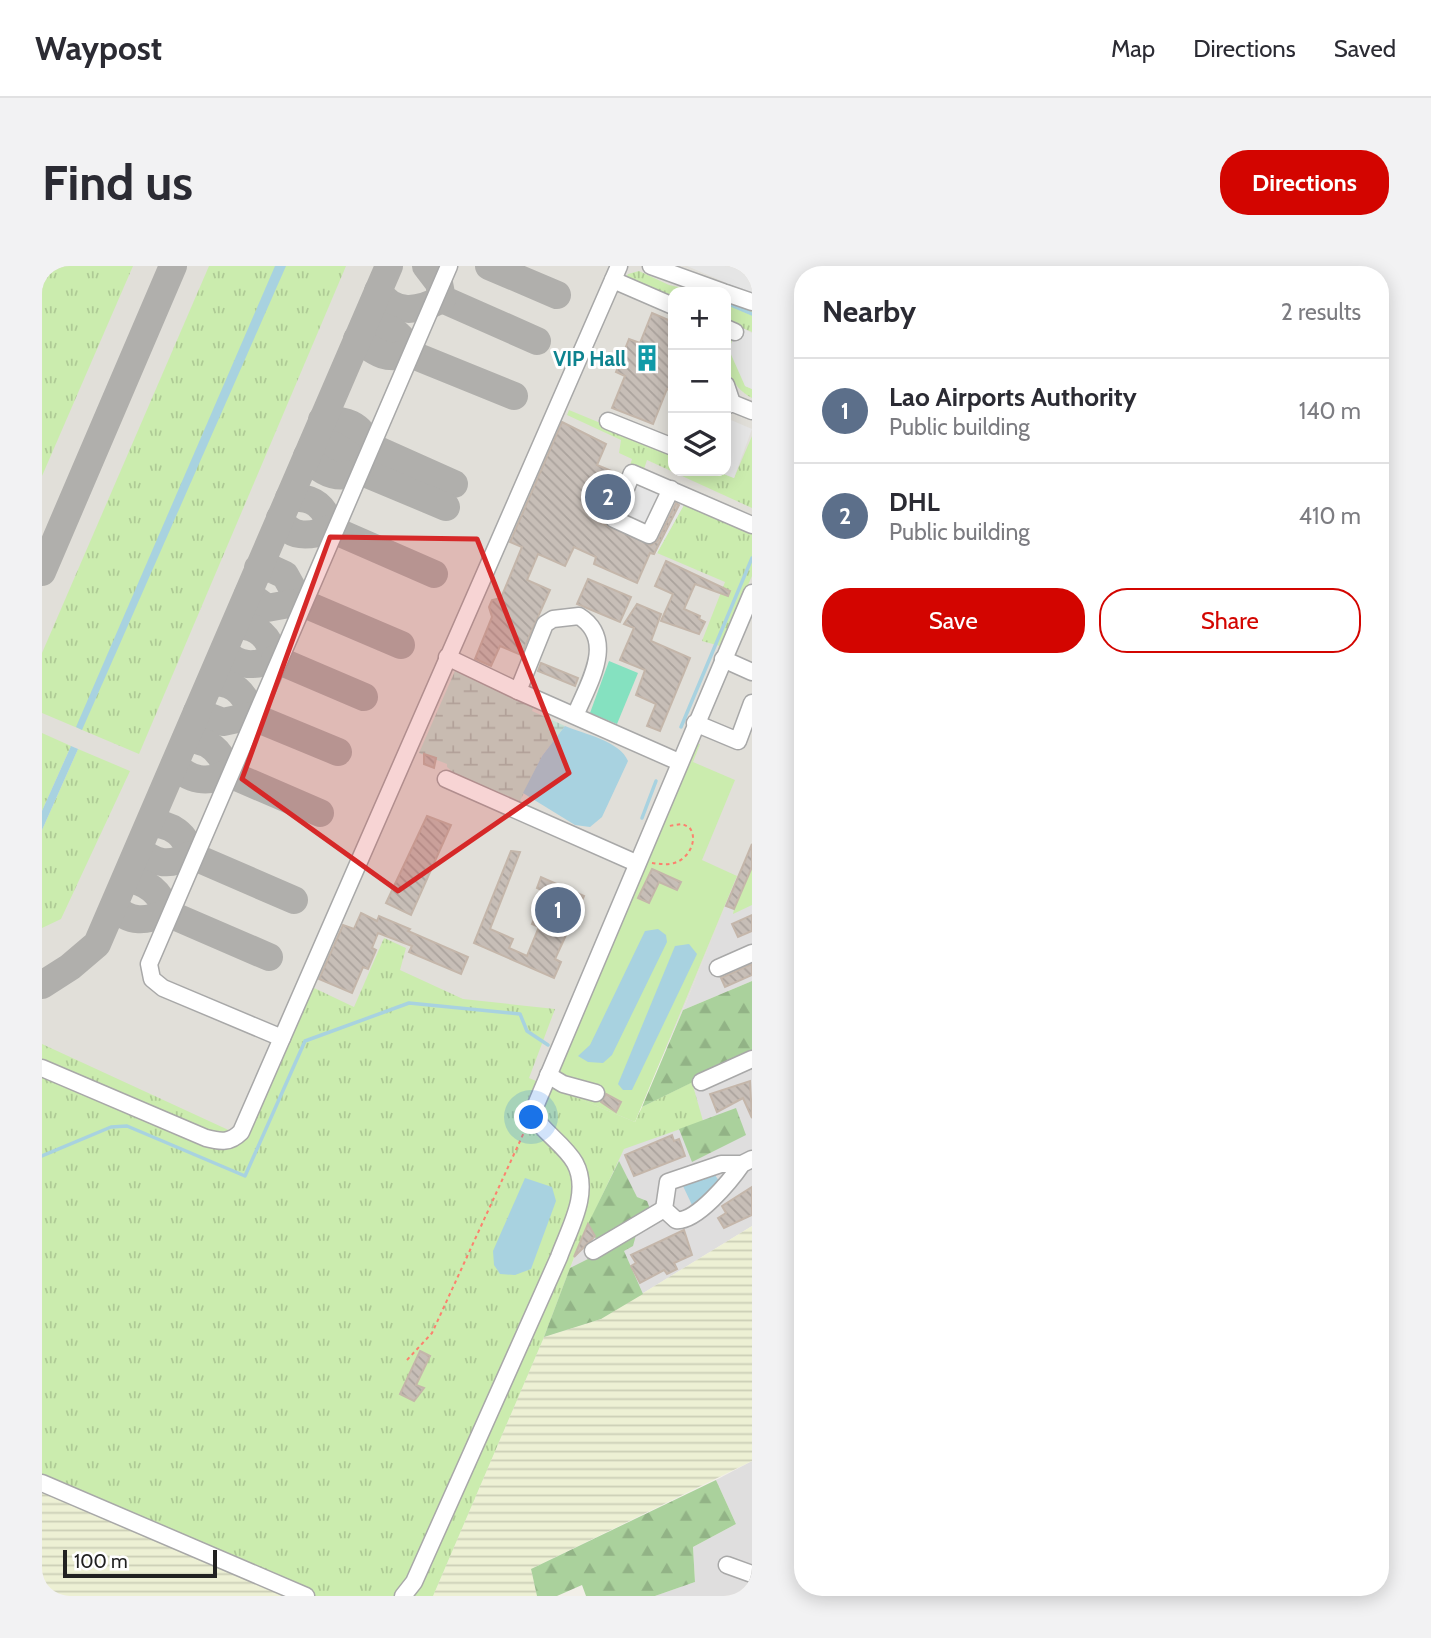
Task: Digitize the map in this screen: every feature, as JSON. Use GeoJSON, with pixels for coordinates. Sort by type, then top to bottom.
{"type":"FeatureCollection","features":[{"type":"Feature","properties":{"kind":"street"},"geometry":{"type":"LineString","coordinates":[[282,1038],[163,988],[152,978],[149,964],[449,266]]}},
{"type":"Feature","properties":{"kind":"street"},"geometry":{"type":"LineString","coordinates":[[651,266],[708,287]]}},
{"type":"Feature","properties":{"kind":"street"},"geometry":{"type":"LineString","coordinates":[[42,1068],[219,1142],[233,1140],[242,1132],[616,273],[668,303]]}},
{"type":"Feature","properties":{"kind":"street"},"geometry":{"type":"LineString","coordinates":[[731,295],[752,302]]}},
{"type":"Feature","properties":{"kind":"street"},"geometry":{"type":"LineString","coordinates":[[731,405],[752,411]]}},
{"type":"Feature","properties":{"kind":"street"},"geometry":{"type":"LineString","coordinates":[[608,421],[668,443]]}},
{"type":"Feature","properties":{"kind":"street"},"geometry":{"type":"LineString","coordinates":[[671,489],[752,524]]}},
{"type":"Feature","properties":{"kind":"street"},"geometry":{"type":"LineString","coordinates":[[403,1596],[414,1582],[559,1257],[577,1209],[580,1180],[575,1162],[532,1114],[752,593]]}},
{"type":"Feature","properties":{"kind":"street"},"geometry":{"type":"LineString","coordinates":[[517,691],[545,624],[553,619],[579,616],[594,631],[600,652],[575,716]]}},
{"type":"Feature","properties":{"kind":"street"},"geometry":{"type":"LineString","coordinates":[[447,657],[517,691],[679,762]]}},
{"type":"Feature","properties":{"kind":"street"},"geometry":{"type":"LineString","coordinates":[[723,659],[752,672]]}},
{"type":"Feature","properties":{"kind":"street"},"geometry":{"type":"LineString","coordinates":[[695,723],[738,741],[752,703]]}},
{"type":"Feature","properties":{"kind":"street"},"geometry":{"type":"LineString","coordinates":[[446,779],[636,863]]}},
{"type":"Feature","properties":{"kind":"street"},"geometry":{"type":"LineString","coordinates":[[718,968],[752,953]]}},
{"type":"Feature","properties":{"kind":"street"},"geometry":{"type":"LineString","coordinates":[[701,1082],[752,1059]]}},
{"type":"Feature","properties":{"kind":"street"},"geometry":{"type":"LineString","coordinates":[[548,1075],[563,1084],[596,1093]]}},
{"type":"Feature","properties":{"kind":"street"},"geometry":{"type":"LineString","coordinates":[[664,1209],[668,1182],[721,1164],[747,1161]]}},
{"type":"Feature","properties":{"kind":"street"},"geometry":{"type":"LineString","coordinates":[[664,1209],[676,1220],[688,1219],[727,1187],[747,1161]]}},
{"type":"Feature","properties":{"kind":"street"},"geometry":{"type":"LineString","coordinates":[[593,1251],[664,1209]]}},
{"type":"Feature","properties":{"kind":"street"},"geometry":{"type":"LineString","coordinates":[[42,1483],[306,1596]]}},
{"type":"Feature","properties":{"kind":"street"},"geometry":{"type":"LineString","coordinates":[[727,1565],[752,1574]]}},
{"type":"Feature","properties":{"kind":"path"},"geometry":{"type":"LineString","coordinates":[[636,863],[674,863],[683,859],[690,850],[693,839],[689,827],[682,824],[652,828]]}},
{"type":"Feature","properties":{"kind":"path"},"geometry":{"type":"LineString","coordinates":[[407,1360],[432,1333],[532,1114]]}},
{"type":"Feature","properties":{"kind":"highlighted area"},"geometry":{"type":"Polygon","coordinates":[[[330,537],[477,539],[569,773],[398,891],[242,779],[330,537]]]}},
{"type":"Feature","properties":{"kind":"shaded area"},"geometry":{"type":"Polygon","coordinates":[[[42,266],[752,266],[752,842],[683,1010],[578,1247],[544,1337],[433,1596],[42,1491],[42,266]]]}},
{"type":"Feature","properties":{"kind":"shaded area"},"geometry":{"type":"Polygon","coordinates":[[[687,266],[752,266],[752,294],[687,266]]]}},
{"type":"Feature","properties":{"kind":"shaded area"},"geometry":{"type":"Polygon","coordinates":[[[737,326],[752,333],[752,389],[745,386],[731,354],[731,344],[737,326]]]}},
{"type":"Feature","properties":{"kind":"shaded area"},"geometry":{"type":"Polygon","coordinates":[[[731,420],[752,429],[734,478],[729,476],[731,476],[731,420]]]}},
{"type":"Feature","properties":{"kind":"shaded area"},"geometry":{"type":"Polygon","coordinates":[[[623,477],[685,503],[657,553],[601,530],[623,477]]]}},
{"type":"Feature","properties":{"kind":"shaded area"},"geometry":{"type":"Polygon","coordinates":[[[752,842],[752,981],[683,1010],[737,876],[752,842]]]}},
{"type":"Feature","properties":{"kind":"shaded area"},"geometry":{"type":"Polygon","coordinates":[[[752,1053],[752,1226],[601,1319],[544,1337],[578,1247],[624,1148],[702,1121],[692,1082],[752,1053]]]}},
{"type":"Feature","properties":{"kind":"shaded area"},"geometry":{"type":"Polygon","coordinates":[[[752,1461],[752,1596],[655,1596],[695,1582],[693,1547],[736,1524],[716,1480],[752,1461]]]}},
{"type":"Feature","properties":{"kind":"green space"},"geometry":{"type":"Polygon","coordinates":[[[42,266],[133,266],[42,476],[42,266]]]}},
{"type":"Feature","properties":{"kind":"green space"},"geometry":{"type":"Polygon","coordinates":[[[209,266],[346,266],[139,754],[42,713],[42,653],[209,266]]]}},
{"type":"Feature","properties":{"kind":"green space"},"geometry":{"type":"Polygon","coordinates":[[[639,271],[678,287],[668,287],[668,297],[625,279],[628,274],[639,271]]]}},
{"type":"Feature","properties":{"kind":"green space"},"geometry":{"type":"Polygon","coordinates":[[[731,302],[752,311],[752,332],[731,323],[731,302]]]}},
{"type":"Feature","properties":{"kind":"green space"},"geometry":{"type":"Polygon","coordinates":[[[731,336],[734,336],[745,386],[752,389],[752,398],[733,380],[731,336]]]}},
{"type":"Feature","properties":{"kind":"green space"},"geometry":{"type":"Polygon","coordinates":[[[569,410],[668,451],[668,470],[647,460],[644,469],[636,471],[630,466],[632,459],[619,453],[621,440],[567,415],[569,410]]]}},
{"type":"Feature","properties":{"kind":"green space"},"geometry":{"type":"Polygon","coordinates":[[[752,436],[752,508],[682,476],[734,478],[752,436]]]}},
{"type":"Feature","properties":{"kind":"green space"},"geometry":{"type":"Polygon","coordinates":[[[685,503],[752,533],[752,576],[720,646],[702,641],[725,582],[657,553],[685,503]]]}},
{"type":"Feature","properties":{"kind":"green space"},"geometry":{"type":"Polygon","coordinates":[[[609,661],[638,673],[617,724],[590,713],[609,661]]]}},
{"type":"Feature","properties":{"kind":"green space"},"geometry":{"type":"Polygon","coordinates":[[[455,671],[535,704],[532,711],[565,726],[542,756],[520,801],[457,776],[447,764],[419,753],[455,671]]]}},
{"type":"Feature","properties":{"kind":"green space"},"geometry":{"type":"Polygon","coordinates":[[[42,733],[71,746],[42,811],[42,733]]]}},
{"type":"Feature","properties":{"kind":"green space"},"geometry":{"type":"Polygon","coordinates":[[[700,744],[693,762],[735,780],[702,860],[737,876],[635,1122],[548,1086],[691,745],[700,744]]]}},
{"type":"Feature","properties":{"kind":"green space"},"geometry":{"type":"Polygon","coordinates":[[[78,749],[130,771],[61,919],[42,928],[42,830],[78,749]]]}},
{"type":"Feature","properties":{"kind":"green space"},"geometry":{"type":"Polygon","coordinates":[[[752,866],[752,905],[733,914],[734,909],[752,866]]]}},
{"type":"Feature","properties":{"kind":"green space"},"geometry":{"type":"Polygon","coordinates":[[[384,938],[406,948],[400,970],[463,999],[555,1009],[529,1078],[635,1122],[642,1107],[692,1082],[703,1121],[624,1149],[578,1247],[544,1337],[433,1596],[286,1596],[42,1491],[42,1044],[248,1139],[312,987],[354,1007],[384,938]]]}},
{"type":"Feature","properties":{"kind":"green space"},"geometry":{"type":"Polygon","coordinates":[[[752,981],[752,1053],[642,1107],[683,1010],[752,981]]]}},
{"type":"Feature","properties":{"kind":"green space"},"geometry":{"type":"Polygon","coordinates":[[[736,1108],[746,1135],[692,1162],[679,1129],[736,1108]]]}},
{"type":"Feature","properties":{"kind":"green space"},"geometry":{"type":"Polygon","coordinates":[[[619,1161],[637,1197],[647,1201],[650,1209],[596,1239],[588,1224],[619,1161]]]}},
{"type":"Feature","properties":{"kind":"green space"},"geometry":{"type":"Polygon","coordinates":[[[752,1226],[752,1461],[531,1569],[537,1596],[433,1596],[544,1337],[601,1319],[752,1226]]]}},
{"type":"Feature","properties":{"kind":"green space"},"geometry":{"type":"Polygon","coordinates":[[[636,1235],[633,1246],[624,1251],[643,1294],[601,1319],[544,1337],[570,1268],[636,1235]]]}},
{"type":"Feature","properties":{"kind":"green space"},"geometry":{"type":"Polygon","coordinates":[[[716,1480],[736,1524],[693,1547],[695,1582],[655,1596],[586,1596],[582,1585],[557,1596],[537,1596],[531,1569],[716,1480]]]}},
{"type":"Feature","properties":{"kind":"green space"},"geometry":{"type":"Polygon","coordinates":[[[42,1491],[286,1596],[42,1596],[42,1491]]]}},
{"type":"Feature","properties":{"kind":"water"},"geometry":{"type":"Polygon","coordinates":[[[275,266],[286,266],[82,730],[76,727],[275,266]]]}},
{"type":"Feature","properties":{"kind":"water"},"geometry":{"type":"Polygon","coordinates":[[[565,726],[610,743],[624,754],[628,761],[602,817],[590,827],[575,825],[523,793],[542,756],[565,726]]]}},
{"type":"Feature","properties":{"kind":"water"},"geometry":{"type":"Polygon","coordinates":[[[71,746],[78,749],[42,830],[42,811],[71,746]]]}},
{"type":"Feature","properties":{"kind":"water"},"geometry":{"type":"Polygon","coordinates":[[[658,929],[666,935],[667,942],[612,1055],[603,1063],[588,1062],[578,1056],[590,1045],[645,931],[658,929]]]}},
{"type":"Feature","properties":{"kind":"water"},"geometry":{"type":"Polygon","coordinates":[[[689,944],[697,954],[632,1090],[623,1090],[618,1084],[675,946],[689,944]]]}},
{"type":"Feature","properties":{"kind":"water"},"geometry":{"type":"Polygon","coordinates":[[[715,1175],[721,1184],[692,1205],[683,1186],[715,1175]]]}},
{"type":"Feature","properties":{"kind":"water"},"geometry":{"type":"Polygon","coordinates":[[[525,1178],[552,1187],[556,1201],[531,1269],[515,1275],[500,1274],[494,1265],[493,1251],[525,1178]]]}},
{"type":"Feature","properties":{"kind":"building","name":"VIP Hall"},"geometry":{"type":"Polygon","coordinates":[[[652,313],[668,320],[668,390],[653,424],[612,408],[625,376],[616,372],[629,339],[640,343],[652,313]]]}},
{"type":"Feature","properties":{"kind":"building"},"geometry":{"type":"Polygon","coordinates":[[[562,422],[606,444],[597,465],[614,472],[612,476],[615,478],[603,509],[606,511],[601,523],[651,545],[658,540],[676,503],[679,505],[654,554],[650,553],[637,583],[594,564],[596,557],[574,547],[565,566],[538,554],[527,580],[550,590],[521,655],[500,646],[491,666],[475,659],[492,617],[489,607],[492,600],[501,598],[522,547],[510,542],[562,422]]]}},
{"type":"Feature","properties":{"kind":"building"},"geometry":{"type":"Polygon","coordinates":[[[666,561],[730,591],[728,596],[695,584],[684,609],[700,616],[699,619],[705,622],[699,634],[661,621],[673,594],[655,586],[666,561]]]}},
{"type":"Feature","properties":{"kind":"building"},"geometry":{"type":"Polygon","coordinates":[[[588,579],[631,597],[620,622],[577,604],[588,579]]]}},
{"type":"Feature","properties":{"kind":"building"},"geometry":{"type":"Polygon","coordinates":[[[637,604],[661,614],[651,641],[690,658],[660,731],[647,726],[656,704],[636,695],[645,670],[620,660],[634,628],[624,624],[637,604]]]}},
{"type":"Feature","properties":{"kind":"building"},"geometry":{"type":"Polygon","coordinates":[[[541,663],[578,678],[575,686],[538,671],[541,663]]]}},
{"type":"Feature","properties":{"kind":"building"},"geometry":{"type":"Polygon","coordinates":[[[424,754],[436,758],[434,768],[424,764],[424,754]]]}},
{"type":"Feature","properties":{"kind":"building"},"geometry":{"type":"Polygon","coordinates":[[[427,816],[451,825],[411,915],[386,903],[427,816]]]}},
{"type":"Feature","properties":{"kind":"building"},"geometry":{"type":"Polygon","coordinates":[[[752,844],[752,867],[734,909],[726,906],[752,844]]]}},
{"type":"Feature","properties":{"kind":"building"},"geometry":{"type":"Polygon","coordinates":[[[511,851],[520,852],[490,929],[513,939],[509,948],[527,956],[539,927],[532,924],[546,892],[537,888],[541,877],[584,896],[555,959],[561,962],[554,978],[474,943],[511,851]]]}},
{"type":"Feature","properties":{"kind":"building"},"geometry":{"type":"Polygon","coordinates":[[[652,869],[681,882],[677,890],[659,882],[649,903],[638,898],[652,869]]]}},
{"type":"Feature","properties":{"kind":"building"},"geometry":{"type":"Polygon","coordinates":[[[361,913],[377,921],[379,916],[468,957],[461,974],[409,952],[412,946],[378,933],[372,948],[376,950],[368,969],[363,967],[352,993],[319,979],[343,925],[354,929],[361,913]]]}},
{"type":"Feature","properties":{"kind":"building"},"geometry":{"type":"Polygon","coordinates":[[[752,915],[752,931],[738,937],[732,924],[752,915]]]}},
{"type":"Feature","properties":{"kind":"building"},"geometry":{"type":"Polygon","coordinates":[[[752,964],[752,975],[725,987],[721,978],[752,964]]]}},
{"type":"Feature","properties":{"kind":"building"},"geometry":{"type":"Polygon","coordinates":[[[750,1081],[752,1118],[743,1098],[717,1112],[710,1094],[750,1081]]]}},
{"type":"Feature","properties":{"kind":"building"},"geometry":{"type":"Polygon","coordinates":[[[606,1094],[621,1102],[616,1112],[601,1102],[606,1094]]]}},
{"type":"Feature","properties":{"kind":"building"},"geometry":{"type":"Polygon","coordinates":[[[672,1135],[674,1141],[679,1139],[685,1156],[634,1176],[625,1155],[672,1135]]]}},
{"type":"Feature","properties":{"kind":"building"},"geometry":{"type":"Polygon","coordinates":[[[752,1187],[752,1215],[724,1228],[718,1218],[726,1213],[722,1206],[752,1187]]]}},
{"type":"Feature","properties":{"kind":"building"},"geometry":{"type":"Polygon","coordinates":[[[588,1224],[595,1236],[574,1257],[588,1224]]]}},
{"type":"Feature","properties":{"kind":"building"},"geometry":{"type":"Polygon","coordinates":[[[684,1230],[692,1255],[674,1263],[677,1269],[667,1274],[664,1270],[640,1283],[631,1266],[636,1263],[631,1255],[684,1230]]]}},
{"type":"Feature","properties":{"kind":"building"},"geometry":{"type":"Polygon","coordinates":[[[420,1351],[430,1356],[416,1385],[424,1388],[414,1401],[400,1394],[420,1351]]]}},
{"type":"Feature","properties":{"kind":"waterway"},"geometry":{"type":"LineString","coordinates":[[731,305],[752,314]]}},
{"type":"Feature","properties":{"kind":"waterway"},"geometry":{"type":"LineString","coordinates":[[681,727],[752,558]]}},
{"type":"Feature","properties":{"kind":"waterway"},"geometry":{"type":"LineString","coordinates":[[642,818],[656,781]]}},
{"type":"Feature","properties":{"kind":"waterway"},"geometry":{"type":"LineString","coordinates":[[42,1156],[111,1127],[127,1126],[245,1176],[305,1041],[409,1003],[520,1014],[527,1031],[548,1045]]}},
{"type":"Feature","properties":{"kind":"taxiway"},"geometry":{"type":"LineString","coordinates":[[42,572],[173,266]]}},
{"type":"Feature","properties":{"kind":"taxiway"},"geometry":{"type":"LineString","coordinates":[[42,985],[70,967],[97,944],[389,266]]}},
{"type":"Feature","properties":{"kind":"taxiway"},"geometry":{"type":"LineString","coordinates":[[426,266],[439,283],[442,299],[537,341]]}},
{"type":"Feature","properties":{"kind":"taxiway"},"geometry":{"type":"LineString","coordinates":[[489,266],[557,295]]}},
{"type":"Feature","properties":{"kind":"taxiway"},"geometry":{"type":"LineString","coordinates":[[378,291],[384,299],[399,308],[416,308],[442,299]]}},
{"type":"Feature","properties":{"kind":"taxiway"},"geometry":{"type":"LineString","coordinates":[[364,325],[386,327],[398,334],[408,353],[514,396]]}},
{"type":"Feature","properties":{"kind":"taxiway"},"geometry":{"type":"LineString","coordinates":[[357,339],[387,356],[408,353]]}},
{"type":"Feature","properties":{"kind":"taxiway"},"geometry":{"type":"LineString","coordinates":[[322,420],[351,424],[362,433],[369,446],[454,484]]}},
{"type":"Feature","properties":{"kind":"taxiway"},"geometry":{"type":"LineString","coordinates":[[312,446],[333,445],[349,455],[360,471],[446,507]]}},
{"type":"Feature","properties":{"kind":"taxiway"},"geometry":{"type":"LineString","coordinates":[[307,456],[331,474],[345,475],[360,471]]}},
{"type":"Feature","properties":{"kind":"taxiway"},"geometry":{"type":"LineString","coordinates":[[289,498],[305,499],[317,504],[331,529],[434,574]]}},
{"type":"Feature","properties":{"kind":"taxiway"},"geometry":{"type":"LineString","coordinates":[[280,518],[284,525],[296,533],[309,534],[331,529]]}},
{"type":"Feature","properties":{"kind":"taxiway"},"geometry":{"type":"LineString","coordinates":[[258,568],[272,569],[285,575],[300,602],[401,645]]}},
{"type":"Feature","properties":{"kind":"taxiway"},"geometry":{"type":"LineString","coordinates":[[248,594],[267,608],[300,602]]}},
{"type":"Feature","properties":{"kind":"taxiway"},"geometry":{"type":"LineString","coordinates":[[224,651],[241,663],[261,663],[275,659],[262,634],[250,627],[235,626]]}},
{"type":"Feature","properties":{"kind":"taxiway"},"geometry":{"type":"LineString","coordinates":[[275,659],[364,697]]}},
{"type":"Feature","properties":{"kind":"taxiway"},"geometry":{"type":"LineString","coordinates":[[210,683],[226,684],[238,690],[246,701],[251,716],[338,752]]}},
{"type":"Feature","properties":{"kind":"taxiway"},"geometry":{"type":"LineString","coordinates":[[197,712],[223,722],[251,716]]}},
{"type":"Feature","properties":{"kind":"taxiway"},"geometry":{"type":"LineString","coordinates":[[186,739],[201,741],[213,748],[222,758],[227,773],[320,813]]}},
{"type":"Feature","properties":{"kind":"taxiway"},"geometry":{"type":"LineString","coordinates":[[175,764],[186,774],[199,779],[213,779],[227,773]]}},
{"type":"Feature","properties":{"kind":"taxiway"},"geometry":{"type":"LineString","coordinates":[[150,823],[165,825],[177,832],[185,841],[190,855],[294,900]]}},
{"type":"Feature","properties":{"kind":"taxiway"},"geometry":{"type":"LineString","coordinates":[[139,849],[151,858],[163,862],[176,861],[190,855]]}},
{"type":"Feature","properties":{"kind":"taxiway"},"geometry":{"type":"LineString","coordinates":[[126,879],[140,882],[152,889],[161,899],[167,913],[269,957]]}},
{"type":"Feature","properties":{"kind":"taxiway"},"geometry":{"type":"LineString","coordinates":[[114,906],[126,916],[139,919],[167,913]]}},
{"type":"Feature","properties":{"kind":"place","name":"VIP Hall"},"geometry":{"type":"Point","coordinates":[647,358]}},
{"type":"Feature","properties":{"kind":"place","name":"DHL"},"geometry":{"type":"Point","coordinates":[608,497]}},
{"type":"Feature","properties":{"kind":"place","name":"Lao Airports Authority"},"geometry":{"type":"Point","coordinates":[558,910]}}]}
